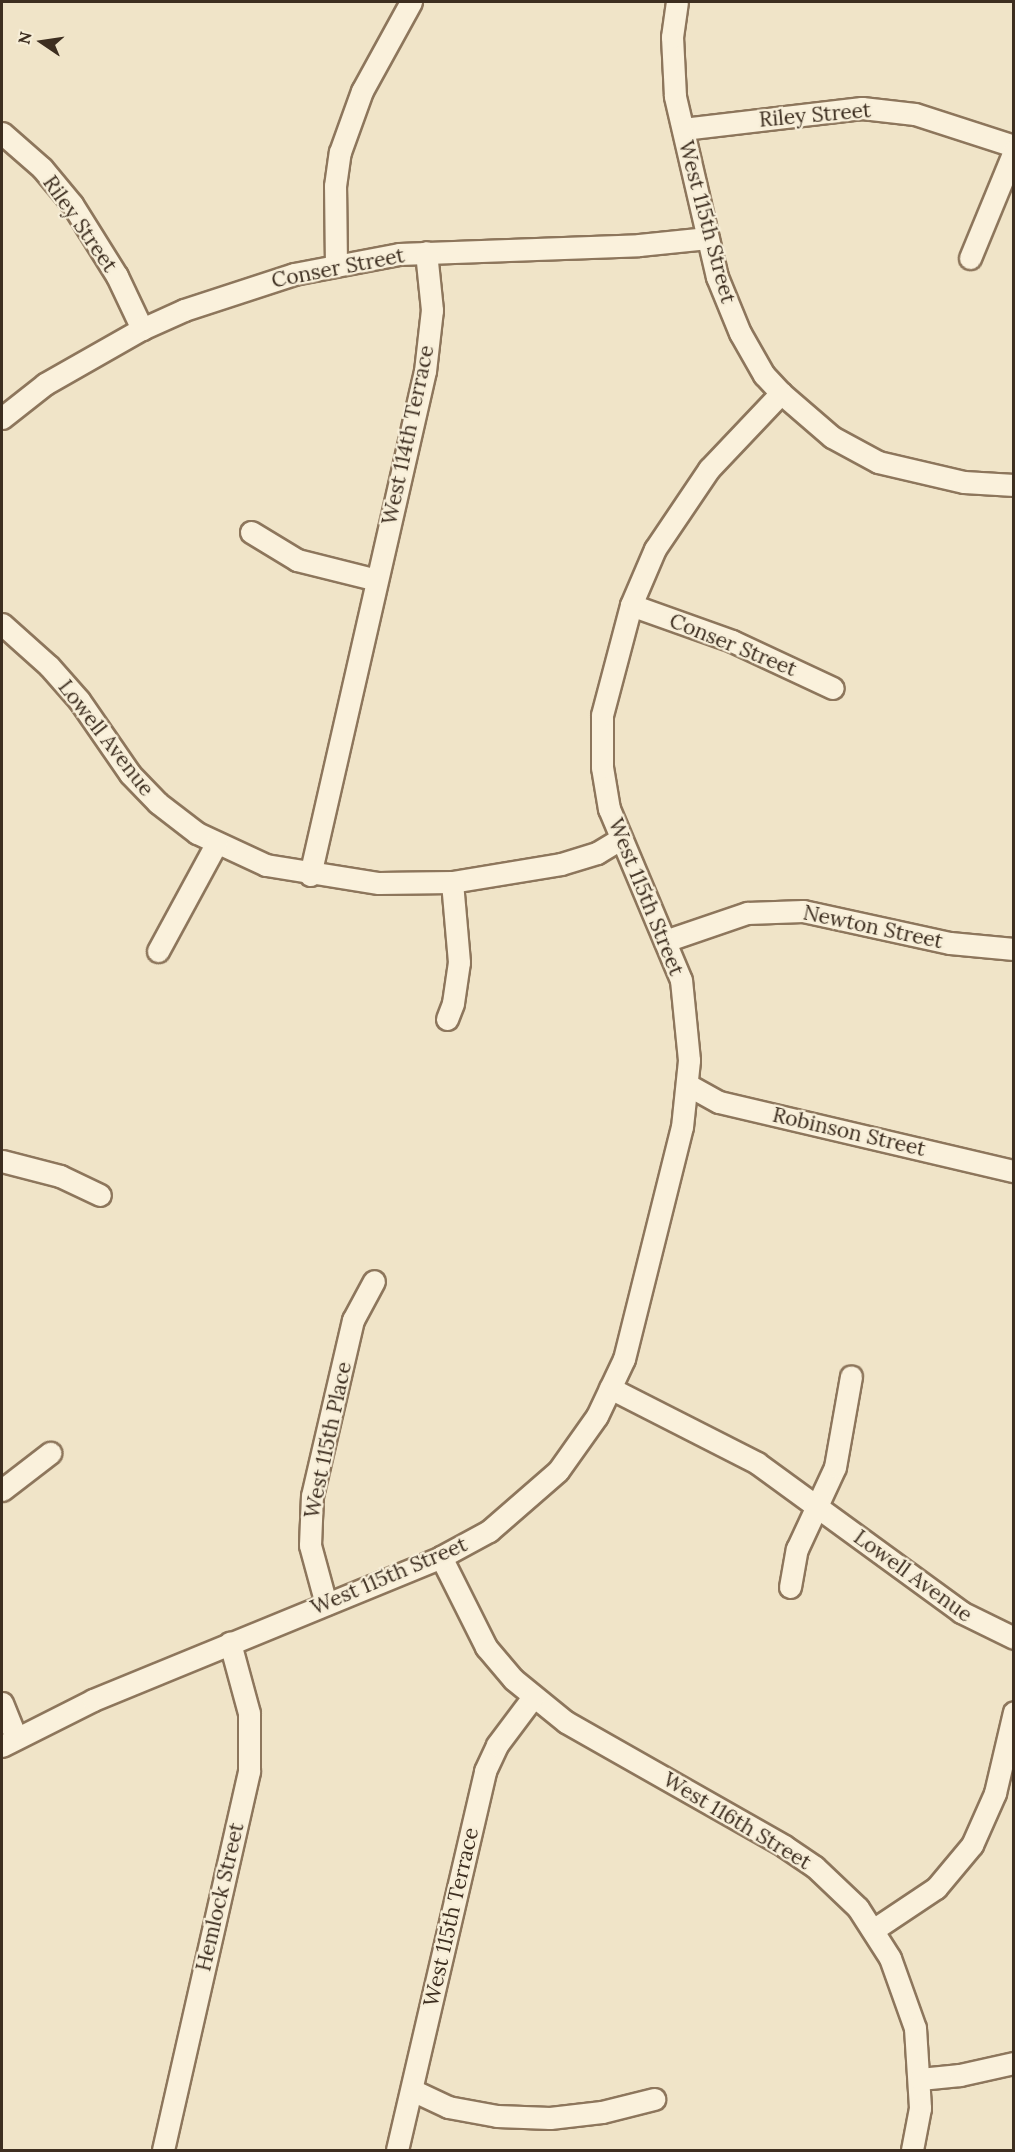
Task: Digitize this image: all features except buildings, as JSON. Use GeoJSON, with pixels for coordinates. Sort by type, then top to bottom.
{"type":"FeatureCollection","features":[{"type":"Feature","properties":{"kind":"street"},"geometry":{"type":"LineString","coordinates":[[336,265],[335,195],[340,152],[363,91],[411,2]]}},
{"type":"Feature","properties":{"kind":"street","name":"West 115th Street"},"geometry":{"type":"LineString","coordinates":[[9,1742],[93,1700],[441,1557],[489,1531],[558,1471],[589,1430],[610,1388],[636,1322],[682,1127],[688,1085],[688,1029],[681,980],[609,809],[600,740],[606,690],[631,605],[651,558],[684,501],[709,469],[782,393],[764,375],[735,324],[708,238],[683,129],[672,65],[677,2]]}},
{"type":"Feature","properties":{"kind":"street","name":"Riley Street"},"geometry":{"type":"LineString","coordinates":[[683,129],[862,108],[915,114],[1014,146]]}},
{"type":"Feature","properties":{"kind":"street","name":"Riley Street"},"geometry":{"type":"LineString","coordinates":[[2,133],[42,168],[72,204],[117,276],[142,329]]}},
{"type":"Feature","properties":{"kind":"street"},"geometry":{"type":"LineString","coordinates":[[970,258],[1014,151]]}},
{"type":"Feature","properties":{"kind":"street","name":"Conser Street"},"geometry":{"type":"LineString","coordinates":[[2,418],[45,384],[142,329],[236,291],[336,265],[426,252],[639,245],[708,238]]}},
{"type":"Feature","properties":{"kind":"street","name":"West 114th Terrace"},"geometry":{"type":"LineString","coordinates":[[310,875],[425,371],[432,310],[426,252]]}},
{"type":"Feature","properties":{"kind":"street"},"geometry":{"type":"LineString","coordinates":[[782,393],[831,436],[878,462],[964,482],[1014,485]]}},
{"type":"Feature","properties":{"kind":"street"},"geometry":{"type":"LineString","coordinates":[[251,532],[297,560],[377,580]]}},
{"type":"Feature","properties":{"kind":"street","name":"Conser Street"},"geometry":{"type":"LineString","coordinates":[[631,605],[753,650],[833,688]]}},
{"type":"Feature","properties":{"kind":"street","name":"Lowell Avenue"},"geometry":{"type":"LineString","coordinates":[[2,624],[49,666],[79,700],[130,774],[158,803],[216,844],[266,865],[310,875],[379,884],[452,882],[561,864],[597,852],[620,839]]}},
{"type":"Feature","properties":{"kind":"street"},"geometry":{"type":"LineString","coordinates":[[158,951],[216,844]]}},
{"type":"Feature","properties":{"kind":"street"},"geometry":{"type":"LineString","coordinates":[[447,1019],[453,1003],[459,962],[452,882]]}},
{"type":"Feature","properties":{"kind":"street","name":"Newton Street"},"geometry":{"type":"LineString","coordinates":[[665,941],[747,913],[803,910],[950,944],[1014,949]]}},
{"type":"Feature","properties":{"kind":"street","name":"Robinson Street"},"geometry":{"type":"LineString","coordinates":[[688,1085],[719,1102],[1014,1171]]}},
{"type":"Feature","properties":{"kind":"street"},"geometry":{"type":"LineString","coordinates":[[2,1161],[60,1176],[100,1195]]}},
{"type":"Feature","properties":{"kind":"street","name":"West 115th Place"},"geometry":{"type":"LineString","coordinates":[[326,1604],[310,1545],[312,1496],[353,1320],[374,1281]]}},
{"type":"Feature","properties":{"kind":"street"},"geometry":{"type":"LineString","coordinates":[[790,1587],[797,1549],[840,1448],[851,1376]]}},
{"type":"Feature","properties":{"kind":"street","name":"Lowell Avenue"},"geometry":{"type":"LineString","coordinates":[[610,1388],[757,1463],[961,1612],[1014,1638]]}},
{"type":"Feature","properties":{"kind":"street"},"geometry":{"type":"LineString","coordinates":[[2,1490],[50,1453]]}},
{"type":"Feature","properties":{"kind":"street","name":"West 116th Street"},"geometry":{"type":"LineString","coordinates":[[441,1557],[486,1647],[513,1679],[533,1697],[566,1722],[816,1867],[858,1908],[873,1930],[905,1993],[915,2028],[920,2079],[920,2108],[912,2151]]}},
{"type":"Feature","properties":{"kind":"street","name":"Hemlock Street"},"geometry":{"type":"LineString","coordinates":[[164,2151],[249,1771],[249,1713],[230,1643]]}},
{"type":"Feature","properties":{"kind":"street","name":"West 115th Terrace"},"geometry":{"type":"LineString","coordinates":[[398,2151],[485,1771],[497,1745],[533,1697]]}},
{"type":"Feature","properties":{"kind":"street"},"geometry":{"type":"LineString","coordinates":[[2,1703],[9,1742]]}},
{"type":"Feature","properties":{"kind":"street"},"geometry":{"type":"LineString","coordinates":[[873,1930],[936,1888],[972,1845],[995,1793],[1014,1712]]}},
{"type":"Feature","properties":{"kind":"street"},"geometry":{"type":"LineString","coordinates":[[920,2079],[960,2075],[1014,2063]]}},
{"type":"Feature","properties":{"kind":"street"},"geometry":{"type":"LineString","coordinates":[[412,2090],[448,2107],[497,2116],[550,2118],[603,2112],[654,2099]]}}]}
